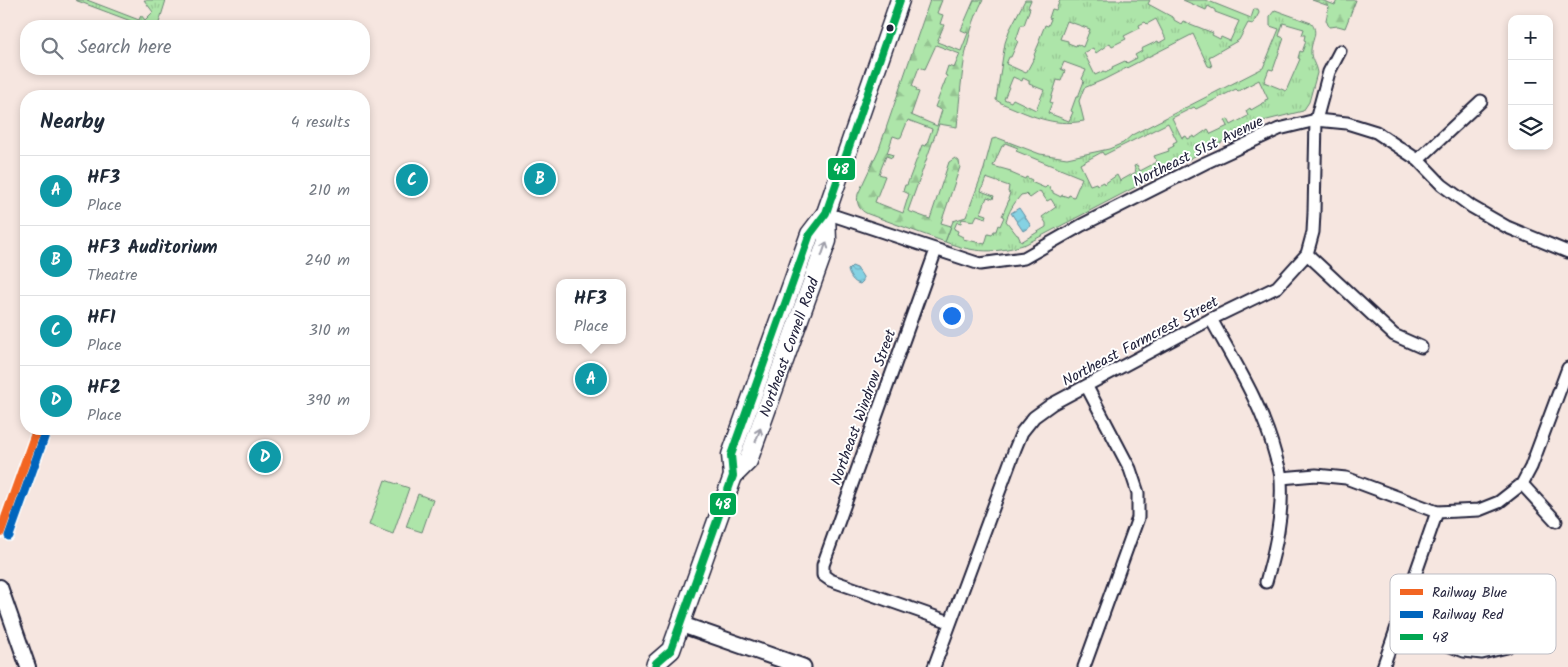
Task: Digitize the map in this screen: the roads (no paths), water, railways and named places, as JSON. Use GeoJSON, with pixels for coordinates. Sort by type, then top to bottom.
{"type":"FeatureCollection","features":[{"type":"Feature","properties":{"kind":"highway","name":"Northeast Cornell Road"},"geometry":{"type":"LineString","coordinates":[[655,667],[656,663],[673,659],[680,624],[733,476],[731,454],[810,234],[826,212],[900,0]]}},
{"type":"Feature","properties":{"kind":"main road"},"geometry":{"type":"LineString","coordinates":[[680,624],[803,667]]}},
{"type":"Feature","properties":{"kind":"street"},"geometry":{"type":"LineString","coordinates":[[1340,51],[1329,72],[1316,120],[1314,213],[1307,254],[1394,335],[1421,347]]}},
{"type":"Feature","properties":{"kind":"street"},"geometry":{"type":"LineString","coordinates":[[1418,160],[1481,101]]}},
{"type":"Feature","properties":{"kind":"street","name":"Northeast 51st Avenue"},"geometry":{"type":"LineString","coordinates":[[826,212],[980,264],[1024,258],[1082,225],[1214,159],[1279,129],[1316,120],[1347,123],[1376,132],[1418,160],[1442,185],[1472,207],[1507,227],[1568,252]]}},
{"type":"Feature","properties":{"kind":"street","name":"Northeast Windrow Street"},"geometry":{"type":"LineString","coordinates":[[936,250],[828,547],[823,565],[823,575],[830,580],[950,622]]}},
{"type":"Feature","properties":{"kind":"street","name":"Northeast Farmcrest Street"},"geometry":{"type":"LineString","coordinates":[[934,667],[1007,468],[1022,432],[1034,417],[1052,404],[1087,387],[1211,319],[1277,287],[1307,254]]}},
{"type":"Feature","properties":{"kind":"street"},"geometry":{"type":"LineString","coordinates":[[1211,319],[1259,407],[1274,448],[1282,478],[1280,525],[1266,582]]}},
{"type":"Feature","properties":{"kind":"street"},"geometry":{"type":"LineString","coordinates":[[1282,478],[1316,475],[1346,478],[1437,512],[1479,510],[1499,502],[1522,484],[1531,467],[1568,368]]}},
{"type":"Feature","properties":{"kind":"street"},"geometry":{"type":"LineString","coordinates":[[1084,667],[1138,518],[1138,492],[1130,469],[1087,387]]}},
{"type":"Feature","properties":{"kind":"street"},"geometry":{"type":"LineString","coordinates":[[1522,484],[1556,520]]}},
{"type":"Feature","properties":{"kind":"street"},"geometry":{"type":"LineString","coordinates":[[1416,574],[1437,512]]}},
{"type":"Feature","properties":{"kind":"street"},"geometry":{"type":"LineString","coordinates":[[0,587],[28,667]]}},
{"type":"Feature","properties":{"kind":"street"},"geometry":{"type":"LineString","coordinates":[[1383,667],[1390,648]]}},
{"type":"Feature","properties":{"kind":"water"},"geometry":{"type":"Polygon","coordinates":[[[1019,208],[1031,226],[1023,231],[1011,213],[1019,208]]]}},
{"type":"Feature","properties":{"kind":"water"},"geometry":{"type":"Polygon","coordinates":[[[852,266],[857,268],[863,277],[863,281],[860,284],[849,275],[848,270],[852,266]]]}},
{"type":"Feature","properties":{"kind":"rail line","name":"Blue"},"geometry":{"type":"LineString","coordinates":[[0,533],[35,435]]}},
{"type":"Feature","properties":{"kind":"rail line","name":"Red"},"geometry":{"type":"LineString","coordinates":[[9,536],[45,435]]}},
{"type":"Feature","properties":{"kind":"place","name":"HF3 Auditorium"},"geometry":{"type":"Point","coordinates":[540,179]}},
{"type":"Feature","properties":{"kind":"place","name":"HF1"},"geometry":{"type":"Point","coordinates":[412,180]}},
{"type":"Feature","properties":{"kind":"place","name":"HF3"},"geometry":{"type":"Point","coordinates":[591,379]}},
{"type":"Feature","properties":{"kind":"place","name":"HF2"},"geometry":{"type":"Point","coordinates":[265,457]}}]}
